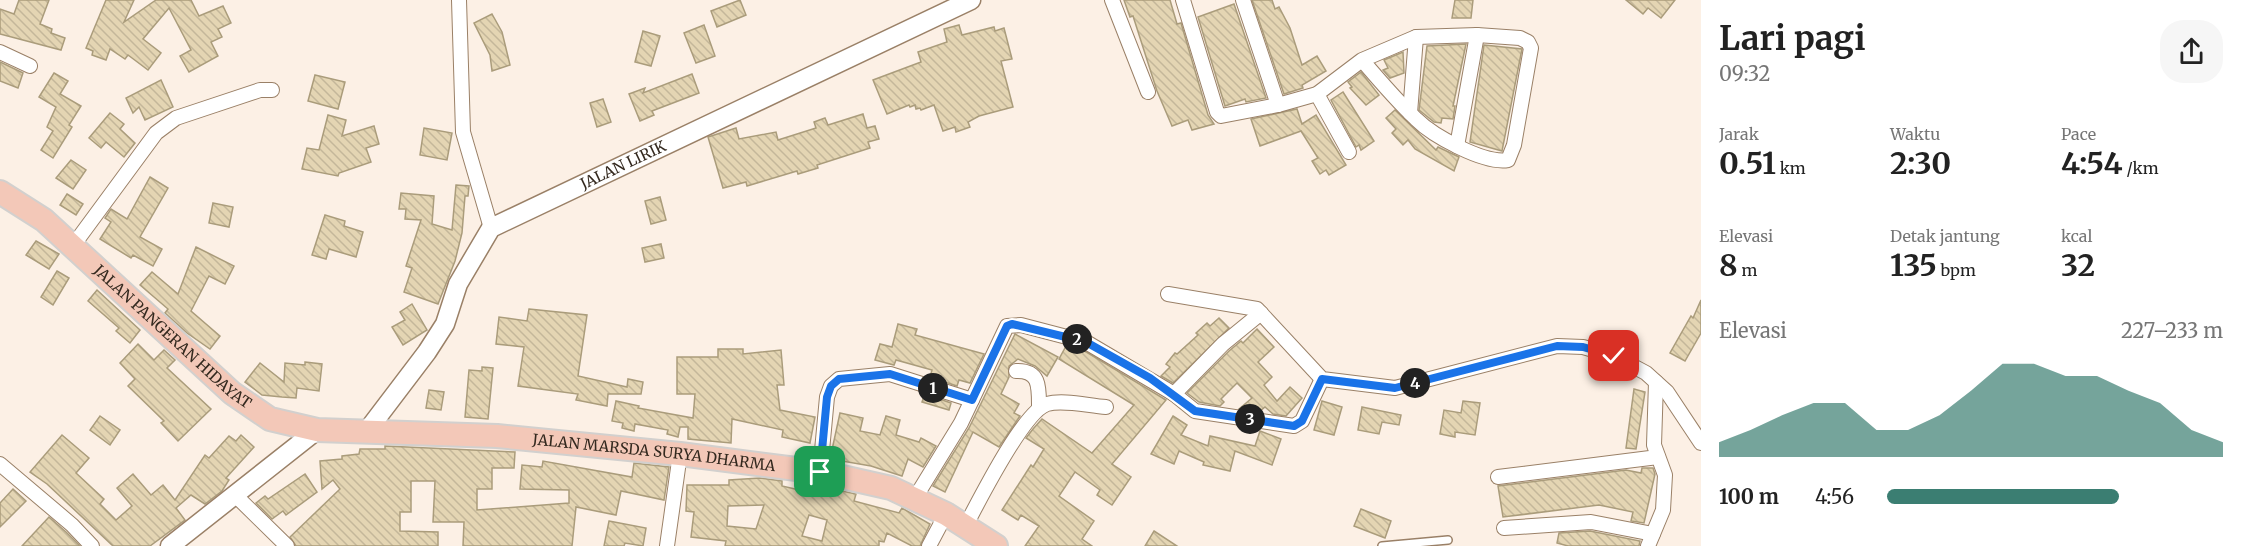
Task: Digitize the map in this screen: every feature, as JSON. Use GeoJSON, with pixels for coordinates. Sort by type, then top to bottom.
{"type":"FeatureCollection","features":[{"type":"Feature","properties":{"kind":"highway","name":"JALAN PANGERAN HIDAYAT"},"geometry":{"type":"LineString","coordinates":[[0,192],[44,220],[232,393],[270,419],[317,430],[367,431]]}},
{"type":"Feature","properties":{"kind":"highway","name":"JALAN MARSDA SURYA DHARMA"},"geometry":{"type":"LineString","coordinates":[[367,431],[497,436],[680,454],[820,472],[881,485],[915,498],[966,525],[996,546]]}},
{"type":"Feature","properties":{"kind":"main road","name":"JALAN LIRIK"},"geometry":{"type":"LineString","coordinates":[[491,228],[971,0]]}},
{"type":"Feature","properties":{"kind":"main road"},"geometry":{"type":"LineString","coordinates":[[367,431],[427,352],[445,324],[458,285],[491,228]]}},
{"type":"Feature","properties":{"kind":"main road"},"geometry":{"type":"LineString","coordinates":[[170,546],[317,430]]}},
{"type":"Feature","properties":{"kind":"street"},"geometry":{"type":"LineString","coordinates":[[459,0],[464,132],[491,228]]}},
{"type":"Feature","properties":{"kind":"street"},"geometry":{"type":"LineString","coordinates":[[1112,0],[1148,92]]}},
{"type":"Feature","properties":{"kind":"street"},"geometry":{"type":"LineString","coordinates":[[1183,0],[1217,112],[1221,116],[1278,105],[1317,94],[1362,60],[1416,37],[1477,35],[1520,38],[1528,42],[1532,48],[1514,146],[1508,160],[1496,162],[1456,146],[1417,120],[1362,60]]}},
{"type":"Feature","properties":{"kind":"street"},"geometry":{"type":"LineString","coordinates":[[1243,0],[1278,105]]}},
{"type":"Feature","properties":{"kind":"street"},"geometry":{"type":"LineString","coordinates":[[1456,146],[1477,35]]}},
{"type":"Feature","properties":{"kind":"street"},"geometry":{"type":"LineString","coordinates":[[1410,112],[1416,37]]}},
{"type":"Feature","properties":{"kind":"street"},"geometry":{"type":"LineString","coordinates":[[0,52],[30,66]]}},
{"type":"Feature","properties":{"kind":"street"},"geometry":{"type":"LineString","coordinates":[[72,247],[156,133],[176,118],[251,93],[272,90]]}},
{"type":"Feature","properties":{"kind":"street"},"geometry":{"type":"LineString","coordinates":[[1317,94],[1349,152]]}},
{"type":"Feature","properties":{"kind":"street"},"geometry":{"type":"LineString","coordinates":[[1168,294],[1250,306],[1261,313],[1322,379],[1395,388],[1557,346],[1583,347],[1614,356],[1656,382],[1667,392],[1701,443]]}},
{"type":"Feature","properties":{"kind":"street"},"geometry":{"type":"LineString","coordinates":[[1173,394],[1223,344],[1261,313]]}},
{"type":"Feature","properties":{"kind":"street"},"geometry":{"type":"LineString","coordinates":[[915,498],[972,400],[1007,326],[1012,324],[1086,342],[1173,394],[1195,411],[1294,426],[1302,421],[1322,379]]}},
{"type":"Feature","properties":{"kind":"street"},"geometry":{"type":"LineString","coordinates":[[1016,371],[1026,371],[1034,375],[1039,384],[1039,407]]}},
{"type":"Feature","properties":{"kind":"street"},"geometry":{"type":"LineString","coordinates":[[820,472],[827,397],[831,386],[839,379],[890,374],[972,400]]}},
{"type":"Feature","properties":{"kind":"street"},"geometry":{"type":"LineString","coordinates":[[1504,528],[1592,522],[1651,540],[1663,510],[1665,475],[1654,445],[1656,382]]}},
{"type":"Feature","properties":{"kind":"street"},"geometry":{"type":"LineString","coordinates":[[966,525],[1007,450],[1039,407],[1050,403],[1106,407]]}},
{"type":"Feature","properties":{"kind":"street"},"geometry":{"type":"LineString","coordinates":[[667,546],[680,454]]}},
{"type":"Feature","properties":{"kind":"street"},"geometry":{"type":"LineString","coordinates":[[1498,477],[1658,457]]}},
{"type":"Feature","properties":{"kind":"street"},"geometry":{"type":"LineString","coordinates":[[0,464],[72,525],[92,546]]}},
{"type":"Feature","properties":{"kind":"street"},"geometry":{"type":"LineString","coordinates":[[234,494],[286,546]]}},
{"type":"Feature","properties":{"kind":"street"},"geometry":{"type":"LineString","coordinates":[[929,546],[946,514]]}},
{"type":"Feature","properties":{"kind":"lane"},"geometry":{"type":"LineString","coordinates":[[1382,546],[1448,540]]}},
{"type":"Feature","properties":{"kind":"building"},"geometry":{"type":"Polygon","coordinates":[[[19,0],[49,0],[40,24],[52,29],[51,33],[65,38],[61,50],[0,34],[0,9],[14,14],[19,0]]]}},
{"type":"Feature","properties":{"kind":"building"},"geometry":{"type":"Polygon","coordinates":[[[106,0],[134,0],[124,22],[156,0],[191,0],[199,16],[223,6],[231,23],[218,29],[222,37],[211,42],[218,56],[189,72],[180,56],[191,50],[169,8],[143,39],[161,53],[148,70],[128,55],[125,59],[110,49],[106,60],[92,55],[93,51],[86,48],[106,0]]]}},
{"type":"Feature","properties":{"kind":"building"},"geometry":{"type":"Polygon","coordinates":[[[740,0],[746,15],[717,27],[711,11],[740,0]]]}},
{"type":"Feature","properties":{"kind":"building"},"geometry":{"type":"Polygon","coordinates":[[[1124,0],[1170,0],[1177,24],[1181,23],[1208,115],[1214,124],[1192,130],[1188,120],[1172,126],[1157,91],[1133,16],[1130,17],[1124,0]]]}},
{"type":"Feature","properties":{"kind":"building"},"geometry":{"type":"Polygon","coordinates":[[[1252,0],[1272,0],[1275,9],[1279,7],[1290,28],[1302,65],[1317,56],[1326,71],[1302,85],[1303,88],[1284,94],[1252,0]]]}},
{"type":"Feature","properties":{"kind":"building"},"geometry":{"type":"Polygon","coordinates":[[[1455,0],[1473,0],[1471,18],[1452,18],[1455,0]]]}},
{"type":"Feature","properties":{"kind":"building"},"geometry":{"type":"Polygon","coordinates":[[[1626,0],[1675,0],[1661,18],[1648,8],[1643,14],[1626,0]]]}},
{"type":"Feature","properties":{"kind":"building"},"geometry":{"type":"Polygon","coordinates":[[[1234,4],[1266,98],[1246,102],[1245,99],[1225,106],[1198,17],[1234,4]]]}},
{"type":"Feature","properties":{"kind":"building"},"geometry":{"type":"Polygon","coordinates":[[[492,14],[502,32],[510,65],[492,71],[490,55],[474,23],[492,14]]]}},
{"type":"Feature","properties":{"kind":"building"},"geometry":{"type":"Polygon","coordinates":[[[704,25],[715,56],[696,63],[684,33],[704,25]]]}},
{"type":"Feature","properties":{"kind":"building"},"geometry":{"type":"Polygon","coordinates":[[[959,25],[962,35],[994,27],[995,31],[1004,28],[1012,59],[1001,61],[1013,107],[979,116],[968,122],[970,127],[956,132],[955,127],[943,131],[934,105],[921,110],[916,109],[915,105],[910,107],[909,105],[887,114],[873,80],[921,62],[918,52],[947,42],[944,29],[959,25]]]}},
{"type":"Feature","properties":{"kind":"building"},"geometry":{"type":"Polygon","coordinates":[[[643,31],[660,36],[651,66],[635,62],[643,31]]]}},
{"type":"Feature","properties":{"kind":"building"},"geometry":{"type":"Polygon","coordinates":[[[1466,44],[1453,106],[1455,106],[1453,119],[1442,118],[1441,123],[1434,122],[1419,110],[1427,46],[1466,44]]]}},
{"type":"Feature","properties":{"kind":"building"},"geometry":{"type":"Polygon","coordinates":[[[1484,45],[1522,49],[1502,151],[1470,142],[1484,45]]]}},
{"type":"Feature","properties":{"kind":"building"},"geometry":{"type":"Polygon","coordinates":[[[1403,52],[1404,73],[1390,78],[1383,70],[1388,68],[1384,60],[1403,52]]]}},
{"type":"Feature","properties":{"kind":"building"},"geometry":{"type":"Polygon","coordinates":[[[0,62],[23,73],[18,88],[0,81],[0,62]]]}},
{"type":"Feature","properties":{"kind":"building"},"geometry":{"type":"Polygon","coordinates":[[[1361,72],[1379,95],[1366,105],[1350,88],[1352,87],[1348,82],[1361,72]]]}},
{"type":"Feature","properties":{"kind":"building"},"geometry":{"type":"Polygon","coordinates":[[[54,73],[68,81],[60,94],[81,106],[69,125],[72,127],[53,158],[41,150],[53,131],[47,127],[56,107],[39,97],[54,73]]]}},
{"type":"Feature","properties":{"kind":"building"},"geometry":{"type":"Polygon","coordinates":[[[692,74],[699,93],[652,111],[654,115],[640,121],[629,94],[645,88],[643,93],[692,74]]]}},
{"type":"Feature","properties":{"kind":"building"},"geometry":{"type":"Polygon","coordinates":[[[315,75],[345,82],[338,109],[308,101],[315,75]]]}},
{"type":"Feature","properties":{"kind":"building"},"geometry":{"type":"Polygon","coordinates":[[[161,80],[173,107],[145,120],[139,107],[133,113],[126,98],[161,80]]]}},
{"type":"Feature","properties":{"kind":"building"},"geometry":{"type":"Polygon","coordinates":[[[1343,92],[1374,141],[1361,150],[1359,145],[1356,147],[1331,100],[1343,92]]]}},
{"type":"Feature","properties":{"kind":"building"},"geometry":{"type":"Polygon","coordinates":[[[603,99],[611,122],[597,127],[590,103],[603,99]]]}},
{"type":"Feature","properties":{"kind":"building"},"geometry":{"type":"Polygon","coordinates":[[[1297,109],[1302,124],[1316,115],[1346,165],[1329,175],[1326,170],[1320,174],[1312,161],[1318,158],[1301,131],[1260,146],[1251,119],[1297,109]]]}},
{"type":"Feature","properties":{"kind":"building"},"geometry":{"type":"Polygon","coordinates":[[[1395,110],[1436,150],[1438,147],[1459,157],[1454,171],[1415,149],[1408,140],[1403,145],[1392,133],[1396,129],[1386,118],[1395,110]]]}},
{"type":"Feature","properties":{"kind":"building"},"geometry":{"type":"Polygon","coordinates":[[[110,113],[124,124],[120,129],[135,143],[124,157],[106,142],[101,148],[89,138],[110,113]]]}},
{"type":"Feature","properties":{"kind":"building"},"geometry":{"type":"Polygon","coordinates":[[[863,114],[867,128],[875,126],[879,139],[868,142],[870,148],[817,165],[818,168],[798,174],[797,171],[747,186],[746,182],[723,188],[708,137],[736,128],[739,139],[776,132],[778,140],[816,128],[814,122],[825,118],[828,125],[863,114]]]}},
{"type":"Feature","properties":{"kind":"building"},"geometry":{"type":"Polygon","coordinates":[[[328,115],[346,120],[342,136],[374,126],[379,144],[366,148],[371,162],[339,173],[338,176],[302,169],[307,148],[319,150],[328,115]]]}},
{"type":"Feature","properties":{"kind":"building"},"geometry":{"type":"Polygon","coordinates":[[[424,128],[452,133],[447,160],[420,155],[424,128]]]}},
{"type":"Feature","properties":{"kind":"building"},"geometry":{"type":"Polygon","coordinates":[[[71,160],[86,170],[73,189],[56,178],[71,160]]]}},
{"type":"Feature","properties":{"kind":"building"},"geometry":{"type":"Polygon","coordinates":[[[150,177],[168,188],[140,237],[162,249],[153,266],[133,255],[131,258],[100,239],[111,222],[105,218],[111,209],[127,219],[150,177]]]}},
{"type":"Feature","properties":{"kind":"building"},"geometry":{"type":"Polygon","coordinates":[[[456,185],[469,186],[468,196],[465,196],[462,233],[455,261],[438,304],[404,292],[412,268],[406,266],[421,220],[405,219],[406,209],[399,209],[401,193],[434,196],[432,224],[452,230],[456,185]]]}},
{"type":"Feature","properties":{"kind":"building"},"geometry":{"type":"Polygon","coordinates":[[[67,194],[83,204],[76,215],[60,205],[67,194]]]}},
{"type":"Feature","properties":{"kind":"building"},"geometry":{"type":"Polygon","coordinates":[[[660,197],[666,220],[651,224],[645,201],[660,197]]]}},
{"type":"Feature","properties":{"kind":"building"},"geometry":{"type":"Polygon","coordinates":[[[213,203],[233,207],[229,227],[209,223],[213,203]]]}},
{"type":"Feature","properties":{"kind":"building"},"geometry":{"type":"Polygon","coordinates":[[[325,215],[345,221],[344,226],[363,232],[356,257],[329,249],[326,259],[312,255],[325,215]]]}},
{"type":"Feature","properties":{"kind":"building"},"geometry":{"type":"Polygon","coordinates":[[[36,241],[59,254],[49,269],[26,255],[36,241]]]}},
{"type":"Feature","properties":{"kind":"building"},"geometry":{"type":"Polygon","coordinates":[[[661,244],[664,258],[645,262],[642,248],[661,244]]]}},
{"type":"Feature","properties":{"kind":"building"},"geometry":{"type":"Polygon","coordinates":[[[196,247],[234,266],[225,284],[209,276],[191,311],[220,336],[210,349],[187,333],[165,313],[168,309],[140,285],[152,272],[178,294],[196,247]]]}},
{"type":"Feature","properties":{"kind":"building"},"geometry":{"type":"Polygon","coordinates":[[[57,271],[69,278],[53,305],[41,297],[57,271]]]}},
{"type":"Feature","properties":{"kind":"building"},"geometry":{"type":"Polygon","coordinates":[[[97,290],[140,330],[130,343],[116,331],[119,328],[88,301],[97,290]]]}},
{"type":"Feature","properties":{"kind":"building"},"geometry":{"type":"Polygon","coordinates":[[[1701,300],[1701,333],[1685,361],[1670,353],[1691,316],[1693,318],[1701,300]]]}},
{"type":"Feature","properties":{"kind":"building"},"geometry":{"type":"Polygon","coordinates":[[[412,304],[427,330],[403,345],[392,327],[405,320],[400,312],[412,304]]]}},
{"type":"Feature","properties":{"kind":"building"},"geometry":{"type":"Polygon","coordinates":[[[529,309],[587,315],[578,376],[627,387],[628,379],[643,382],[641,394],[608,394],[607,406],[576,400],[578,394],[518,386],[524,347],[496,344],[499,317],[527,321],[529,309]]]}},
{"type":"Feature","properties":{"kind":"building"},"geometry":{"type":"Polygon","coordinates":[[[1219,318],[1229,328],[1173,383],[1161,376],[1170,367],[1166,364],[1175,353],[1177,354],[1198,335],[1196,333],[1207,323],[1210,326],[1219,318]]]}},
{"type":"Feature","properties":{"kind":"building"},"geometry":{"type":"Polygon","coordinates":[[[898,324],[917,329],[915,335],[984,354],[970,383],[959,380],[957,386],[930,377],[932,370],[896,360],[894,365],[875,360],[880,344],[892,347],[898,324]]]}},
{"type":"Feature","properties":{"kind":"building"},"geometry":{"type":"Polygon","coordinates":[[[1257,329],[1274,347],[1258,362],[1272,377],[1264,385],[1277,401],[1290,387],[1302,398],[1286,416],[1273,414],[1265,407],[1259,412],[1239,409],[1252,398],[1237,383],[1221,399],[1224,402],[1220,406],[1199,402],[1187,393],[1229,351],[1241,341],[1243,343],[1257,329]]]}},
{"type":"Feature","properties":{"kind":"building"},"geometry":{"type":"Polygon","coordinates":[[[1015,334],[1058,357],[1047,376],[1035,366],[1018,359],[1009,366],[1009,377],[1001,394],[1019,404],[1014,413],[1020,416],[999,447],[973,432],[945,492],[933,486],[969,428],[1015,334]]]}},
{"type":"Feature","properties":{"kind":"building"},"geometry":{"type":"Polygon","coordinates":[[[138,344],[154,360],[164,350],[175,360],[167,368],[211,409],[178,441],[161,423],[164,421],[128,386],[135,379],[120,363],[138,344]]]}},
{"type":"Feature","properties":{"kind":"building"},"geometry":{"type":"Polygon","coordinates":[[[1066,346],[1083,350],[1166,400],[1112,464],[1131,477],[1112,505],[1097,495],[1100,490],[1075,472],[1059,496],[1094,521],[1082,539],[1092,546],[1025,546],[1039,526],[1021,515],[1018,520],[1002,510],[1044,449],[1026,438],[1042,419],[1092,453],[1134,405],[1059,359],[1066,346]]]}},
{"type":"Feature","properties":{"kind":"building"},"geometry":{"type":"Polygon","coordinates":[[[718,349],[743,349],[743,354],[781,350],[784,385],[777,385],[780,410],[815,417],[810,443],[782,437],[783,430],[732,419],[731,443],[688,439],[688,427],[680,427],[678,437],[667,434],[668,430],[635,424],[634,431],[622,428],[623,423],[612,421],[616,401],[639,406],[638,408],[693,418],[695,394],[677,394],[677,357],[718,357],[718,349]]]}},
{"type":"Feature","properties":{"kind":"building"},"geometry":{"type":"Polygon","coordinates":[[[305,362],[322,364],[319,391],[297,388],[296,398],[262,395],[245,382],[260,363],[284,382],[285,363],[305,365],[305,362]]]}},
{"type":"Feature","properties":{"kind":"building"},"geometry":{"type":"Polygon","coordinates":[[[482,367],[493,368],[488,419],[465,417],[469,370],[482,371],[482,367]]]}},
{"type":"Feature","properties":{"kind":"building"},"geometry":{"type":"Polygon","coordinates":[[[1634,389],[1645,392],[1636,449],[1626,448],[1634,389]]]}},
{"type":"Feature","properties":{"kind":"building"},"geometry":{"type":"Polygon","coordinates":[[[429,390],[444,392],[441,410],[426,408],[429,390]]]}},
{"type":"Feature","properties":{"kind":"building"},"geometry":{"type":"Polygon","coordinates":[[[925,394],[951,403],[949,410],[922,402],[925,394]]]}},
{"type":"Feature","properties":{"kind":"building"},"geometry":{"type":"Polygon","coordinates":[[[1322,401],[1342,407],[1334,435],[1314,430],[1322,401]]]}},
{"type":"Feature","properties":{"kind":"building"},"geometry":{"type":"Polygon","coordinates":[[[1463,401],[1480,403],[1475,435],[1455,432],[1455,437],[1440,434],[1444,410],[1461,413],[1463,401]]]}},
{"type":"Feature","properties":{"kind":"building"},"geometry":{"type":"Polygon","coordinates":[[[1362,407],[1401,415],[1399,425],[1382,422],[1379,434],[1358,430],[1362,407]]]}},
{"type":"Feature","properties":{"kind":"building"},"geometry":{"type":"Polygon","coordinates":[[[840,413],[863,418],[860,431],[880,435],[886,416],[900,420],[896,435],[919,442],[921,438],[936,446],[923,467],[908,459],[902,476],[871,466],[830,459],[840,413]]]}},
{"type":"Feature","properties":{"kind":"building"},"geometry":{"type":"Polygon","coordinates":[[[100,416],[120,430],[110,445],[90,430],[100,416]]]}},
{"type":"Feature","properties":{"kind":"building"},"geometry":{"type":"Polygon","coordinates":[[[1173,416],[1187,425],[1181,435],[1208,446],[1210,436],[1255,446],[1260,431],[1281,439],[1272,465],[1235,451],[1230,471],[1203,465],[1204,462],[1179,451],[1174,464],[1151,454],[1173,416]]]}},
{"type":"Feature","properties":{"kind":"building"},"geometry":{"type":"Polygon","coordinates":[[[62,435],[89,458],[76,473],[104,499],[100,504],[116,520],[132,506],[117,488],[133,474],[151,495],[163,485],[175,500],[205,455],[209,458],[229,436],[236,441],[241,435],[254,447],[226,478],[229,480],[222,491],[205,504],[191,495],[176,508],[185,520],[150,546],[113,546],[47,484],[30,472],[62,435]]]}},
{"type":"Feature","properties":{"kind":"building"},"geometry":{"type":"Polygon","coordinates":[[[385,446],[515,452],[514,468],[492,468],[492,489],[477,489],[477,510],[569,503],[569,490],[520,489],[522,465],[542,467],[543,461],[632,477],[634,463],[669,467],[664,500],[621,491],[616,515],[576,507],[572,546],[463,546],[464,522],[433,522],[435,481],[411,481],[411,512],[400,512],[400,531],[438,532],[438,546],[296,546],[290,537],[340,489],[333,480],[322,489],[320,461],[342,459],[342,456],[359,454],[360,449],[385,449],[385,446]]]}},
{"type":"Feature","properties":{"kind":"building"},"geometry":{"type":"Polygon","coordinates":[[[1642,468],[1653,468],[1655,474],[1644,523],[1631,521],[1633,512],[1599,505],[1503,517],[1498,486],[1626,470],[1641,473],[1642,468]]]}},
{"type":"Feature","properties":{"kind":"building"},"geometry":{"type":"Polygon","coordinates":[[[305,474],[317,492],[286,515],[283,511],[272,519],[256,503],[265,496],[268,499],[305,474]]]}},
{"type":"Feature","properties":{"kind":"building"},"geometry":{"type":"Polygon","coordinates":[[[760,478],[782,481],[782,486],[808,492],[809,489],[827,492],[828,488],[856,494],[854,501],[899,513],[902,508],[930,524],[920,546],[912,546],[887,533],[884,542],[879,541],[879,546],[725,546],[726,541],[691,537],[694,512],[686,511],[687,485],[729,485],[729,480],[760,478]],[[764,505],[728,506],[727,526],[756,529],[764,505]],[[809,515],[802,536],[822,541],[827,520],[809,515]]]}},
{"type":"Feature","properties":{"kind":"building"},"geometry":{"type":"Polygon","coordinates":[[[13,489],[26,501],[0,527],[0,503],[13,489]]]}},
{"type":"Feature","properties":{"kind":"building"},"geometry":{"type":"Polygon","coordinates":[[[1361,509],[1391,521],[1385,538],[1354,526],[1361,509]]]}},
{"type":"Feature","properties":{"kind":"building"},"geometry":{"type":"Polygon","coordinates":[[[49,517],[66,532],[80,546],[22,546],[49,517]]]}},
{"type":"Feature","properties":{"kind":"building"},"geometry":{"type":"Polygon","coordinates":[[[609,521],[646,528],[643,546],[625,543],[624,546],[604,546],[609,521]]]}},
{"type":"Feature","properties":{"kind":"building"},"geometry":{"type":"Polygon","coordinates":[[[1154,531],[1177,546],[1145,546],[1154,531]]]}},
{"type":"Feature","properties":{"kind":"building"},"geometry":{"type":"Polygon","coordinates":[[[1590,531],[1640,541],[1639,546],[1568,546],[1557,543],[1559,533],[1590,531]]]}},
{"type":"Feature","properties":{"kind":"route"},"geometry":{"type":"LineString","coordinates":[[820,472],[827,397],[831,386],[839,379],[861,379],[890,374],[972,400],[1007,326],[1012,324],[1086,342],[1150,378],[1195,411],[1294,426],[1302,421],[1322,379],[1395,388],[1557,346],[1583,347],[1614,356]]}}]}
